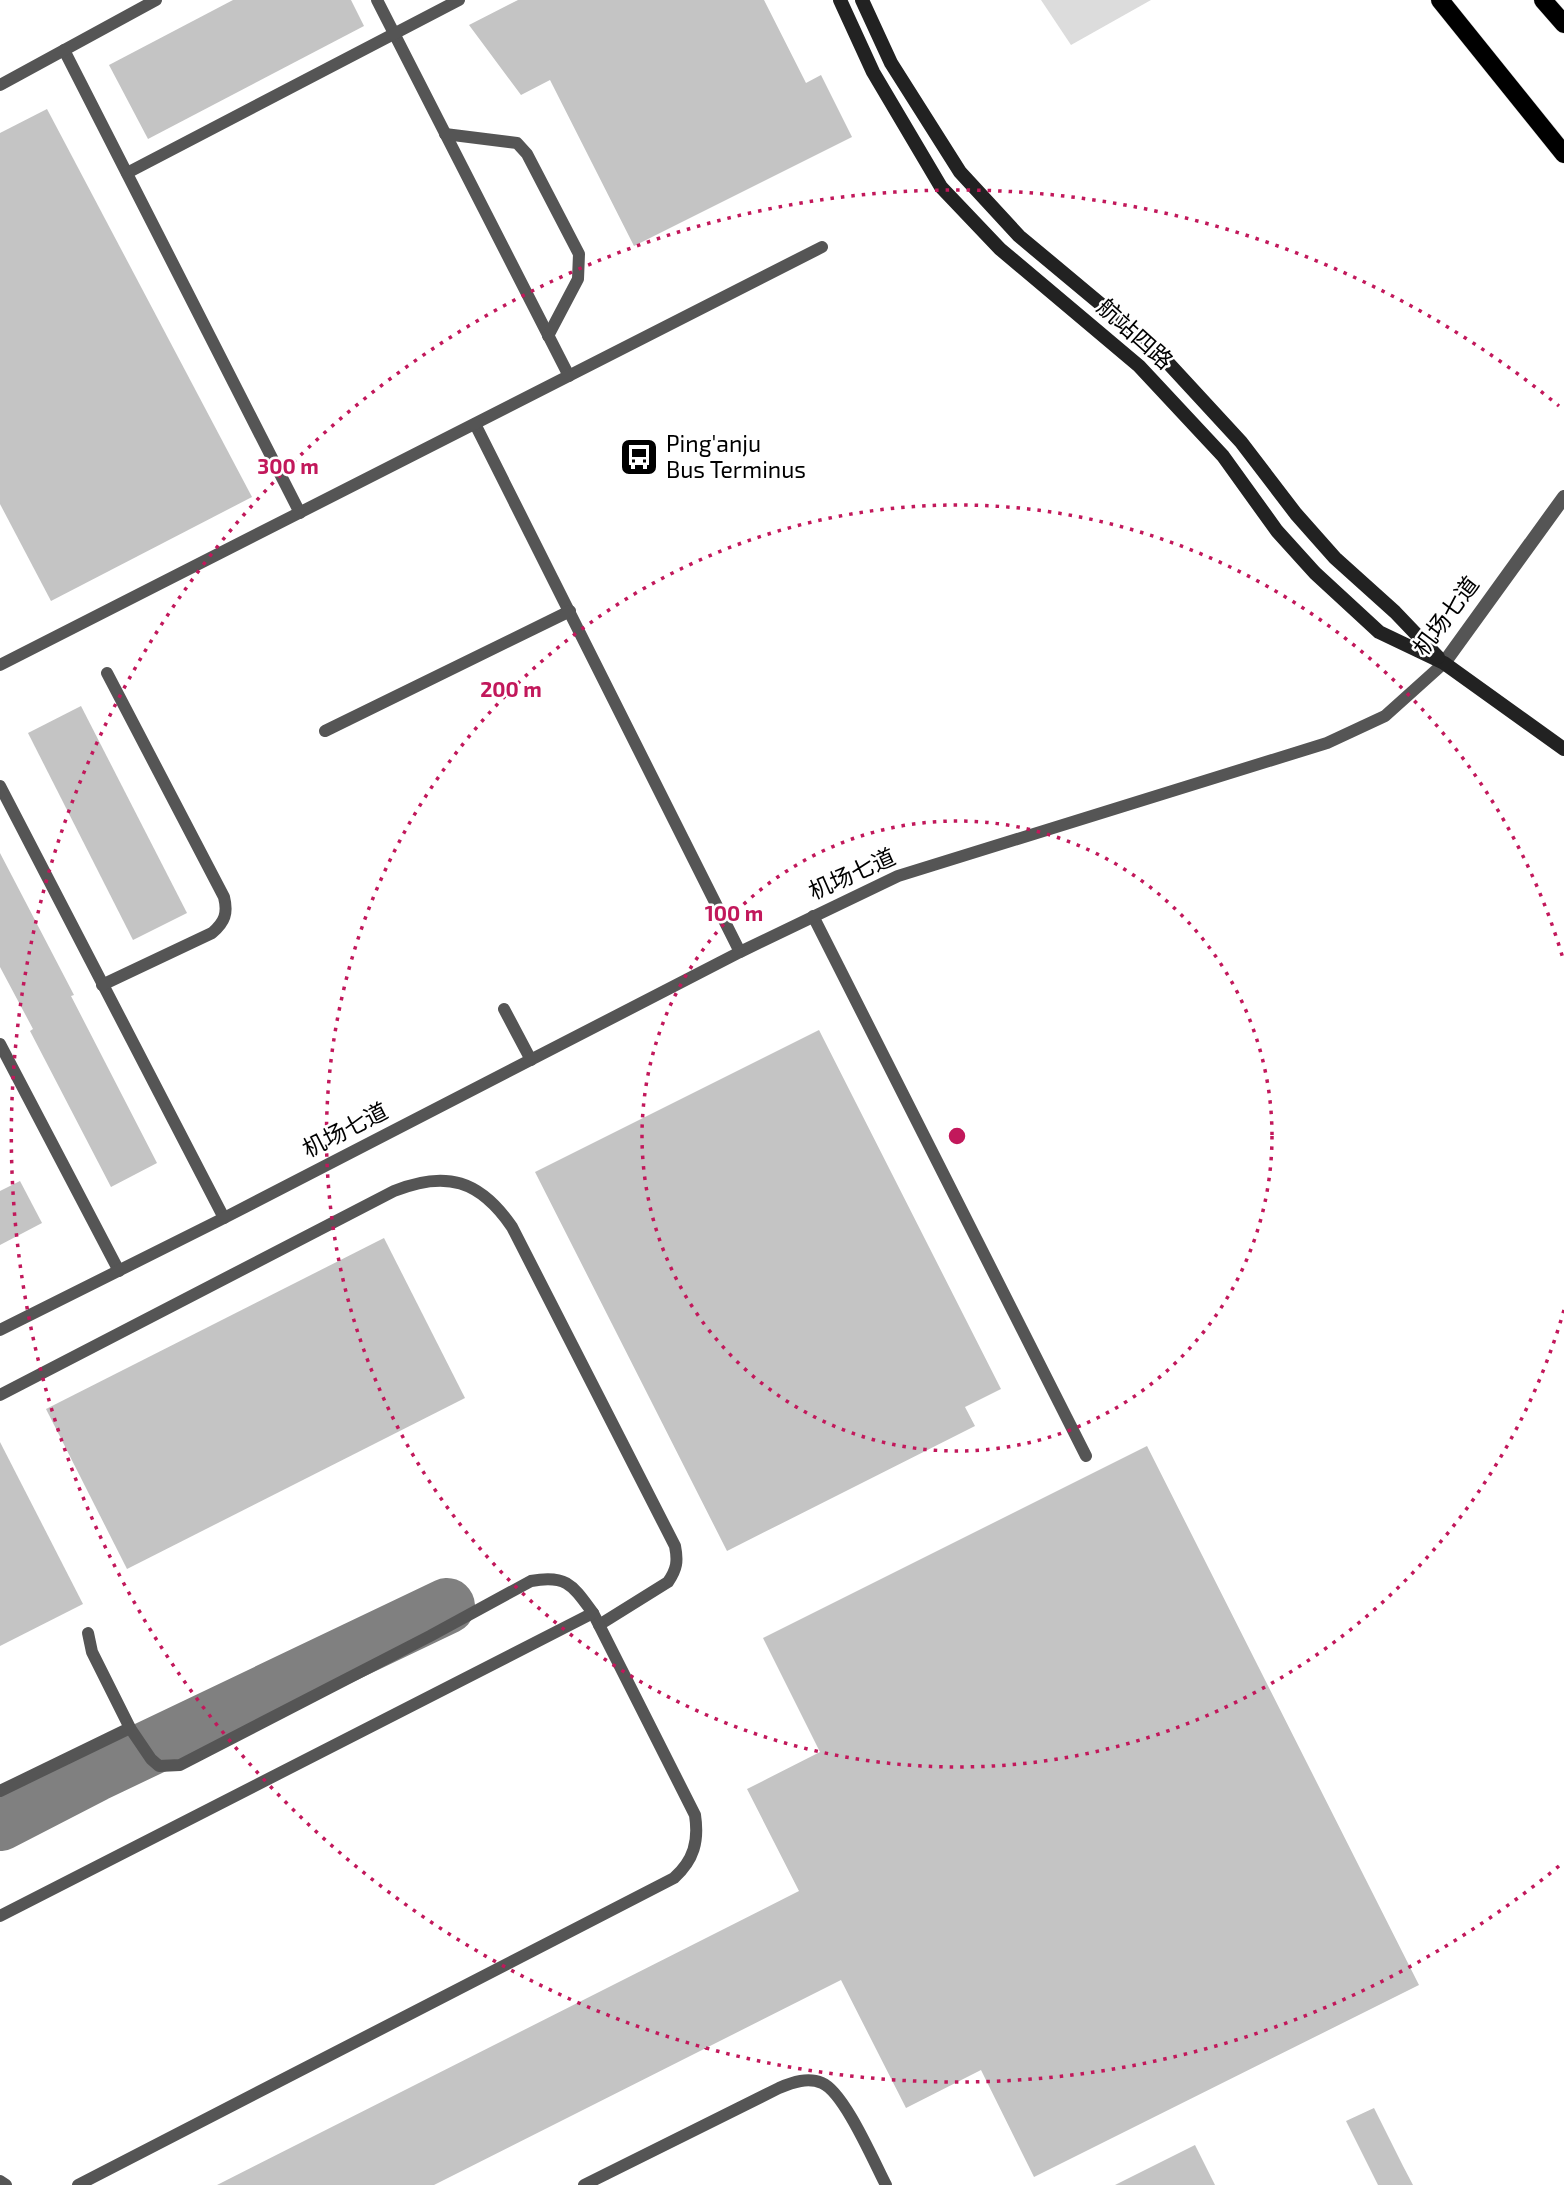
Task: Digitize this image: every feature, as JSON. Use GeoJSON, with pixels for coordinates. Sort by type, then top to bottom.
{"type":"FeatureCollection","features":[{"type":"Feature","properties":{"kind":"main road","name":"航站四路"},"geometry":{"type":"LineString","coordinates":[[840,0],[873,72],[941,187],[1000,249],[1139,366],[1168,395],[1223,456],[1277,531],[1315,573],[1379,632],[1444,663],[1564,749]]}},
{"type":"Feature","properties":{"kind":"main road","name":"航站四路"},"geometry":{"type":"LineString","coordinates":[[862,0],[891,63],[960,172],[1019,236],[1158,352],[1241,442],[1296,514],[1335,558],[1395,612],[1444,663]]}},
{"type":"Feature","properties":{"kind":"main road"},"geometry":{"type":"LineString","coordinates":[[1440,0],[1564,154]]}},
{"type":"Feature","properties":{"kind":"main road"},"geometry":{"type":"LineString","coordinates":[[1543,0],[1564,24]]}},
{"type":"Feature","properties":{"kind":"main road"},"geometry":{"type":"LineString","coordinates":[[1552,0],[1564,18]]}},
{"type":"Feature","properties":{"kind":"street","name":"机场七道"},"geometry":{"type":"LineString","coordinates":[[1444,663],[1564,497]]}},
{"type":"Feature","properties":{"kind":"lane"},"geometry":{"type":"LineString","coordinates":[[0,85],[156,0]]}},
{"type":"Feature","properties":{"kind":"lane"},"geometry":{"type":"LineString","coordinates":[[377,0],[569,376]]}},
{"type":"Feature","properties":{"kind":"lane"},"geometry":{"type":"LineString","coordinates":[[127,173],[459,0]]}},
{"type":"Feature","properties":{"kind":"lane"},"geometry":{"type":"LineString","coordinates":[[64,50],[300,513]]}},
{"type":"Feature","properties":{"kind":"lane"},"geometry":{"type":"LineString","coordinates":[[445,134],[517,143],[527,154],[579,254],[578,279],[548,336]]}},
{"type":"Feature","properties":{"kind":"lane"},"geometry":{"type":"LineString","coordinates":[[0,665],[822,247]]}},
{"type":"Feature","properties":{"kind":"lane"},"geometry":{"type":"LineString","coordinates":[[475,424],[740,952]]}},
{"type":"Feature","properties":{"kind":"lane"},"geometry":{"type":"LineString","coordinates":[[325,731],[570,611]]}},
{"type":"Feature","properties":{"kind":"lane","name":"机场七道"},"geometry":{"type":"LineString","coordinates":[[0,1329],[224,1218],[740,952],[898,876],[1200,784],[1353,732],[1385,716],[1444,663]]}},
{"type":"Feature","properties":{"kind":"lane"},"geometry":{"type":"LineString","coordinates":[[102,985],[212,933],[223,923],[227,908],[224,897],[107,673]]}},
{"type":"Feature","properties":{"kind":"lane"},"geometry":{"type":"LineString","coordinates":[[0,786],[224,1218]]}},
{"type":"Feature","properties":{"kind":"lane"},"geometry":{"type":"LineString","coordinates":[[813,916],[1086,1456]]}},
{"type":"Feature","properties":{"kind":"lane"},"geometry":{"type":"LineString","coordinates":[[504,1009],[531,1060]]}},
{"type":"Feature","properties":{"kind":"lane"},"geometry":{"type":"LineString","coordinates":[[0,1044],[118,1271]]}},
{"type":"Feature","properties":{"kind":"lane"},"geometry":{"type":"LineString","coordinates":[[0,1395],[394,1191],[411,1184],[430,1181],[451,1181],[469,1187],[486,1195],[512,1227],[675,1546],[678,1560],[676,1572],[668,1582],[599,1625]]}},
{"type":"Feature","properties":{"kind":"lane"},"geometry":{"type":"LineString","coordinates":[[78,2185],[674,1878],[683,1869],[696,1847],[697,1830],[695,1815],[593,1613],[577,1590],[564,1580],[549,1577],[531,1581],[180,1765],[159,1766],[151,1759],[130,1728],[92,1651],[88,1633]]}},
{"type":"Feature","properties":{"kind":"lane"},"geometry":{"type":"LineString","coordinates":[[0,1916],[593,1613]]}},
{"type":"Feature","properties":{"kind":"lane"},"geometry":{"type":"LineString","coordinates":[[0,1791],[130,1728]]}},
{"type":"Feature","properties":{"kind":"lane"},"geometry":{"type":"LineString","coordinates":[[583,2185],[779,2088],[802,2080],[823,2083],[838,2095],[886,2185]]}},
{"type":"Feature","properties":{"kind":"lane"},"geometry":{"type":"LineString","coordinates":[[0,2181],[5,2185]]}},
{"type":"Feature","properties":{"kind":"shaded area"},"geometry":{"type":"Polygon","coordinates":[[[1041,0],[1151,0],[1071,45],[1041,0]]]}},
{"type":"Feature","properties":{"kind":"building"},"geometry":{"type":"Polygon","coordinates":[[[233,0],[351,0],[364,26],[148,139],[109,65],[233,0]]]}},
{"type":"Feature","properties":{"kind":"building"},"geometry":{"type":"Polygon","coordinates":[[[518,0],[764,0],[806,83],[821,75],[852,137],[634,246],[550,80],[521,95],[469,25],[518,0]]]}},
{"type":"Feature","properties":{"kind":"building"},"geometry":{"type":"Polygon","coordinates":[[[47,109],[252,497],[51,601],[0,504],[0,133],[47,109]]]}},
{"type":"Feature","properties":{"kind":"building"},"geometry":{"type":"Polygon","coordinates":[[[81,706],[187,913],[133,940],[28,733],[81,706]]]}},
{"type":"Feature","properties":{"kind":"building"},"geometry":{"type":"Polygon","coordinates":[[[0,853],[157,1163],[111,1187],[0,967],[0,853]]]}},
{"type":"Feature","properties":{"kind":"building"},"geometry":{"type":"Polygon","coordinates":[[[819,1030],[1001,1389],[965,1407],[975,1426],[727,1551],[535,1172],[819,1030]]]}},
{"type":"Feature","properties":{"kind":"building"},"geometry":{"type":"Polygon","coordinates":[[[20,1181],[42,1223],[0,1245],[0,1191],[20,1181]]]}},
{"type":"Feature","properties":{"kind":"building"},"geometry":{"type":"Polygon","coordinates":[[[384,1238],[465,1398],[127,1569],[46,1409],[384,1238]]]}},
{"type":"Feature","properties":{"kind":"building"},"geometry":{"type":"Polygon","coordinates":[[[0,1442],[83,1604],[0,1646],[0,1442]]]}},
{"type":"Feature","properties":{"kind":"building"},"geometry":{"type":"Polygon","coordinates":[[[1147,1446],[1419,1985],[1034,2177],[981,2070],[906,2108],[841,1980],[434,2185],[217,2185],[799,1891],[747,1789],[820,1752],[763,1638],[1147,1446]]]}},
{"type":"Feature","properties":{"kind":"building"},"geometry":{"type":"Polygon","coordinates":[[[1374,2108],[1413,2185],[1378,2185],[1346,2121],[1374,2108]]]}},
{"type":"Feature","properties":{"kind":"building"},"geometry":{"type":"Polygon","coordinates":[[[1195,2145],[1215,2185],[1115,2185],[1195,2145]]]}},
{"type":"Feature","properties":{"kind":"taxiway"},"geometry":{"type":"LineString","coordinates":[[0,1823],[95,1774],[447,1606]]}},
{"type":"Feature","properties":{"kind":"place","name":"Ping'anju Bus Terminus"},"geometry":{"type":"Point","coordinates":[639,457]}}]}
